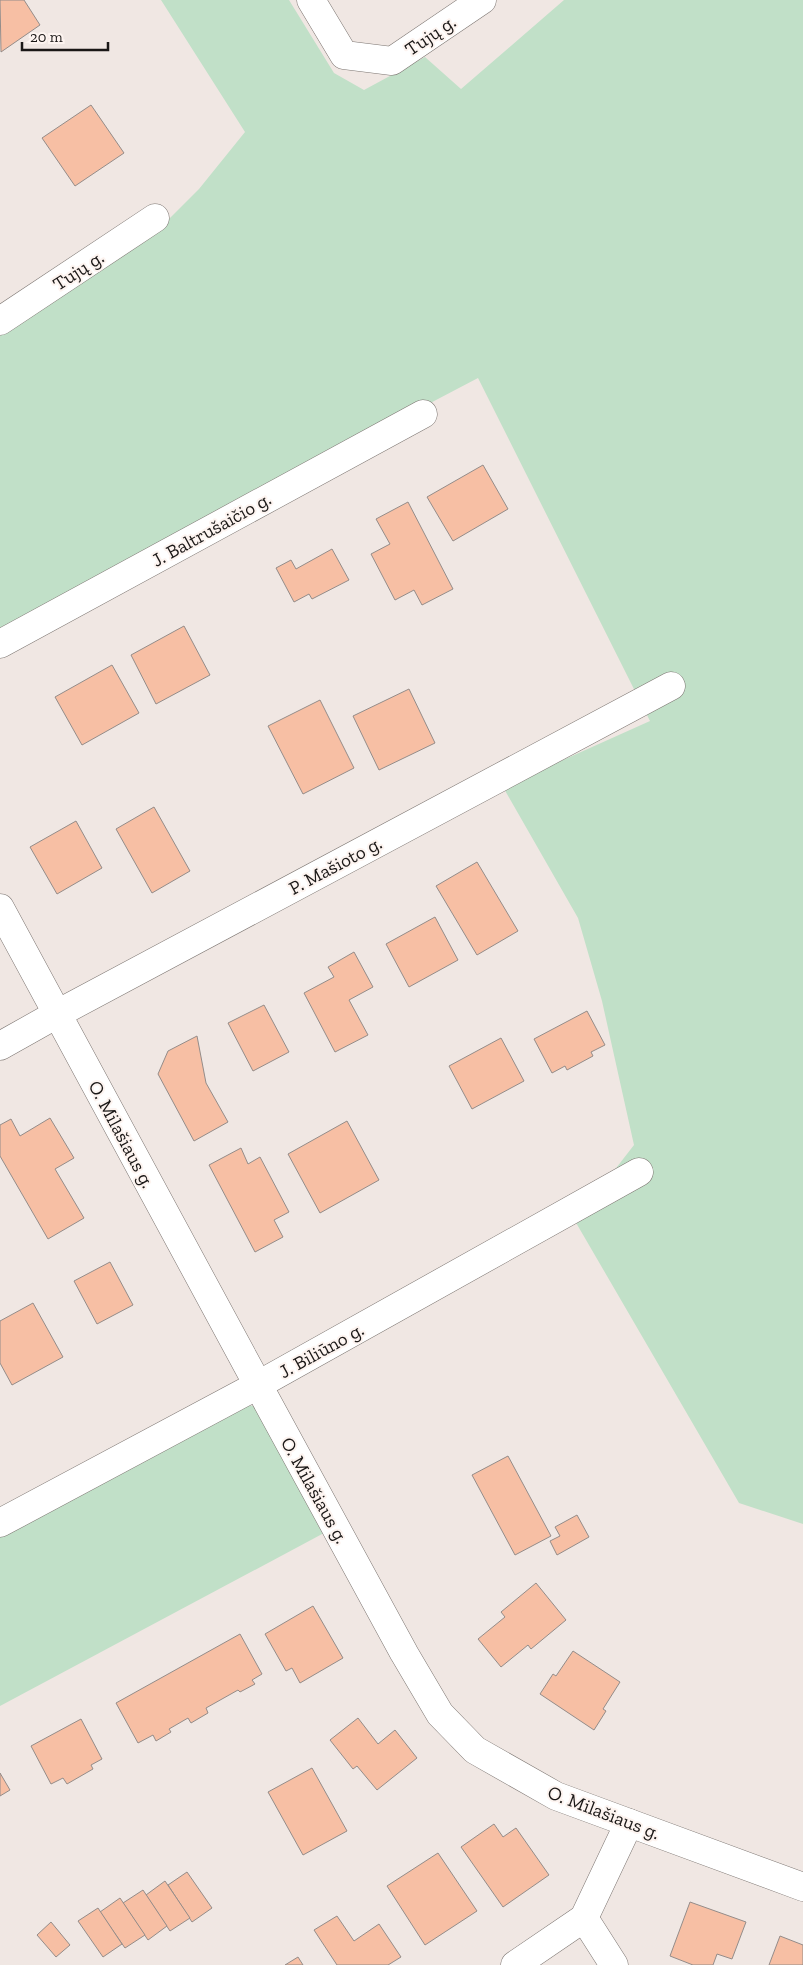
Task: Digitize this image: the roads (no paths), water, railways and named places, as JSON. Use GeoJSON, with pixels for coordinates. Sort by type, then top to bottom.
{"type":"FeatureCollection","features":[{"type":"Feature","properties":{"kind":"street","name":"Tujų g."},"geometry":{"type":"LineString","coordinates":[[311,0],[344,55],[392,61],[482,0]]}},
{"type":"Feature","properties":{"kind":"street","name":"Tujų g."},"geometry":{"type":"LineString","coordinates":[[0,321],[155,218]]}},
{"type":"Feature","properties":{"kind":"street","name":"J. Baltrušaičio g."},"geometry":{"type":"LineString","coordinates":[[0,644],[423,414]]}},
{"type":"Feature","properties":{"kind":"street","name":"P. Mašioto g."},"geometry":{"type":"LineString","coordinates":[[0,1046],[670,686]]}},
{"type":"Feature","properties":{"kind":"street","name":"O. Milašiaus g."},"geometry":{"type":"LineString","coordinates":[[0,908],[404,1653],[440,1714],[475,1750],[556,1796],[803,1887]]}},
{"type":"Feature","properties":{"kind":"street","name":"J. Biliūno g."},"geometry":{"type":"LineString","coordinates":[[0,1523],[258,1385],[639,1172]]}},
{"type":"Feature","properties":{"kind":"street"},"geometry":{"type":"LineString","coordinates":[[516,1965],[584,1918],[629,1823]]}},
{"type":"Feature","properties":{"kind":"street"},"geometry":{"type":"LineString","coordinates":[[584,1918],[614,1965]]}}]}
